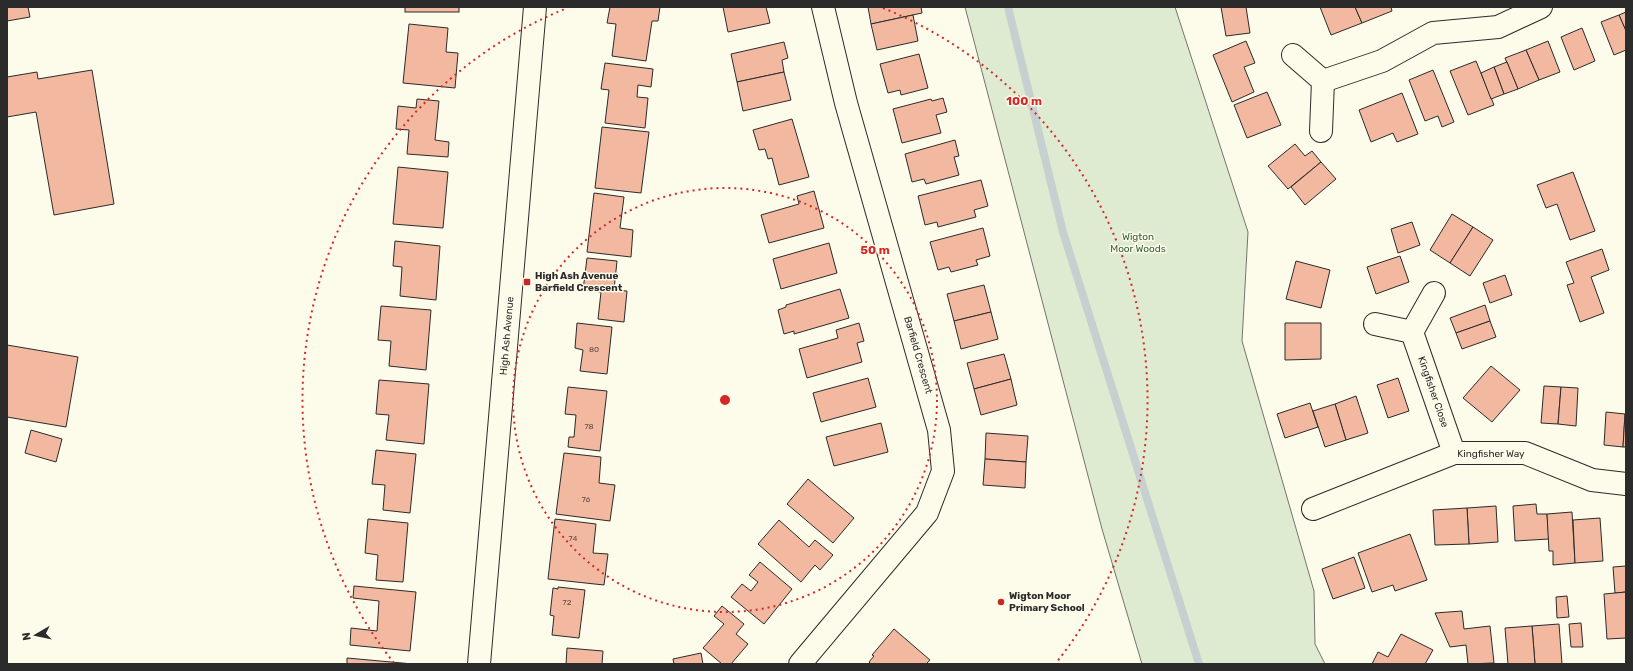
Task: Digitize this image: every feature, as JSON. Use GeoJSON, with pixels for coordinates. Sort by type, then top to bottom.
{"type":"FeatureCollection","features":[{"type":"Feature","properties":{"kind":"street","name":"High Ash Avenue"},"geometry":{"type":"LineString","coordinates":[[479,664],[535,7]]}},
{"type":"Feature","properties":{"kind":"street","name":"Barfield Crescent"},"geometry":{"type":"LineString","coordinates":[[800,664],[927,513],[943,471],[939,430],[846,104],[823,7]]}},
{"type":"Feature","properties":{"kind":"street"},"geometry":{"type":"LineString","coordinates":[[1323,81],[1382,61],[1433,33],[1498,27],[1541,7]]}},
{"type":"Feature","properties":{"kind":"street"},"geometry":{"type":"LineString","coordinates":[[1293,55],[1323,81]]}},
{"type":"Feature","properties":{"kind":"street"},"geometry":{"type":"LineString","coordinates":[[1321,131],[1323,81]]}},
{"type":"Feature","properties":{"kind":"street"},"geometry":{"type":"LineString","coordinates":[[1376,324],[1412,332],[1434,292]]}},
{"type":"Feature","properties":{"kind":"street","name":"Kingfisher Close"},"geometry":{"type":"LineString","coordinates":[[1412,332],[1454,453]]}},
{"type":"Feature","properties":{"kind":"street","name":"Kingfisher Way"},"geometry":{"type":"LineString","coordinates":[[1313,509],[1454,453],[1525,453],[1592,480],[1626,484]]}},
{"type":"Feature","properties":{"kind":"green space","name":"Wigton Moor Woods"},"geometry":{"type":"Polygon","coordinates":[[[965,7],[1175,7],[1248,232],[1242,341],[1314,591],[1315,644],[1325,664],[1142,664],[1102,529],[965,7]]]}},
{"type":"Feature","properties":{"kind":"building"},"geometry":{"type":"Polygon","coordinates":[[[7,7],[28,7],[30,17],[7,21],[7,7]]]}},
{"type":"Feature","properties":{"kind":"building"},"geometry":{"type":"Polygon","coordinates":[[[405,7],[459,7],[459,12],[405,12],[405,7]]]}},
{"type":"Feature","properties":{"kind":"building"},"geometry":{"type":"Polygon","coordinates":[[[610,7],[660,7],[658,21],[652,21],[646,61],[612,56],[616,24],[607,23],[610,7]]]}},
{"type":"Feature","properties":{"kind":"building"},"geometry":{"type":"Polygon","coordinates":[[[723,7],[766,7],[770,23],[728,32],[723,7]]]}},
{"type":"Feature","properties":{"kind":"building"},"geometry":{"type":"Polygon","coordinates":[[[868,7],[921,7],[922,13],[871,24],[868,7]]]}},
{"type":"Feature","properties":{"kind":"building"},"geometry":{"type":"Polygon","coordinates":[[[1221,7],[1246,7],[1250,33],[1226,36],[1221,7]]]}},
{"type":"Feature","properties":{"kind":"building"},"geometry":{"type":"Polygon","coordinates":[[[1320,7],[1355,7],[1362,23],[1331,35],[1320,7]]]}},
{"type":"Feature","properties":{"kind":"building"},"geometry":{"type":"Polygon","coordinates":[[[1355,7],[1391,7],[1392,11],[1362,23],[1355,7]]]}},
{"type":"Feature","properties":{"kind":"building"},"geometry":{"type":"Polygon","coordinates":[[[1626,12],[1626,31],[1619,15],[1626,12]]]}},
{"type":"Feature","properties":{"kind":"building"},"geometry":{"type":"Polygon","coordinates":[[[913,15],[918,41],[877,50],[871,24],[913,15]]]}},
{"type":"Feature","properties":{"kind":"building"},"geometry":{"type":"Polygon","coordinates":[[[1619,15],[1626,31],[1626,50],[1614,55],[1601,22],[1619,15]]]}},
{"type":"Feature","properties":{"kind":"building"},"geometry":{"type":"Polygon","coordinates":[[[409,24],[448,28],[446,52],[458,53],[455,88],[403,83],[409,24]]]}},
{"type":"Feature","properties":{"kind":"building"},"geometry":{"type":"Polygon","coordinates":[[[1582,28],[1595,61],[1574,70],[1561,37],[1582,28]]]}},
{"type":"Feature","properties":{"kind":"building"},"geometry":{"type":"Polygon","coordinates":[[[1246,41],[1255,63],[1244,67],[1254,92],[1232,102],[1213,55],[1246,41]]]}},
{"type":"Feature","properties":{"kind":"building"},"geometry":{"type":"Polygon","coordinates":[[[1548,41],[1560,72],[1539,80],[1526,50],[1548,41]]]}},
{"type":"Feature","properties":{"kind":"building"},"geometry":{"type":"Polygon","coordinates":[[[784,42],[788,58],[782,60],[784,72],[737,82],[731,54],[784,42]]]}},
{"type":"Feature","properties":{"kind":"building"},"geometry":{"type":"Polygon","coordinates":[[[1526,50],[1539,80],[1518,89],[1505,58],[1526,50]]]}},
{"type":"Feature","properties":{"kind":"building"},"geometry":{"type":"Polygon","coordinates":[[[919,54],[928,88],[901,95],[900,90],[888,93],[880,64],[919,54]]]}},
{"type":"Feature","properties":{"kind":"building"},"geometry":{"type":"Polygon","coordinates":[[[1476,61],[1494,105],[1468,115],[1450,71],[1476,61]]]}},
{"type":"Feature","properties":{"kind":"building"},"geometry":{"type":"Polygon","coordinates":[[[1507,62],[1518,89],[1504,94],[1494,67],[1507,62]]]}},
{"type":"Feature","properties":{"kind":"building"},"geometry":{"type":"Polygon","coordinates":[[[605,63],[653,69],[651,87],[638,85],[637,97],[648,98],[645,128],[605,123],[609,90],[601,89],[605,63]]]}},
{"type":"Feature","properties":{"kind":"building"},"geometry":{"type":"Polygon","coordinates":[[[1494,67],[1504,94],[1491,99],[1481,73],[1494,67]]]}},
{"type":"Feature","properties":{"kind":"building"},"geometry":{"type":"Polygon","coordinates":[[[92,70],[114,204],[54,215],[36,112],[7,117],[7,77],[37,72],[38,79],[92,70]]]}},
{"type":"Feature","properties":{"kind":"building"},"geometry":{"type":"Polygon","coordinates":[[[1433,70],[1454,122],[1442,127],[1438,116],[1425,121],[1409,80],[1433,70]]]}},
{"type":"Feature","properties":{"kind":"building"},"geometry":{"type":"Polygon","coordinates":[[[784,72],[791,100],[743,111],[737,82],[784,72]]]}},
{"type":"Feature","properties":{"kind":"building"},"geometry":{"type":"Polygon","coordinates":[[[1267,92],[1281,125],[1247,138],[1234,105],[1267,92]]]}},
{"type":"Feature","properties":{"kind":"building"},"geometry":{"type":"Polygon","coordinates":[[[1402,93],[1418,134],[1397,142],[1393,133],[1371,142],[1359,110],[1402,93]]]}},
{"type":"Feature","properties":{"kind":"building"},"geometry":{"type":"Polygon","coordinates":[[[943,98],[947,112],[936,115],[941,133],[902,143],[893,109],[931,99],[932,101],[943,98]]]}},
{"type":"Feature","properties":{"kind":"building"},"geometry":{"type":"Polygon","coordinates":[[[417,99],[439,101],[435,140],[449,142],[448,157],[407,154],[409,130],[396,129],[398,106],[416,108],[417,99]]]}},
{"type":"Feature","properties":{"kind":"building"},"geometry":{"type":"Polygon","coordinates":[[[792,119],[809,177],[779,185],[772,158],[768,159],[765,149],[759,150],[753,130],[792,119]]]}},
{"type":"Feature","properties":{"kind":"building"},"geometry":{"type":"Polygon","coordinates":[[[602,127],[649,132],[641,193],[595,188],[602,127]]]}},
{"type":"Feature","properties":{"kind":"building"},"geometry":{"type":"Polygon","coordinates":[[[955,140],[959,156],[954,157],[959,175],[926,184],[924,179],[912,182],[905,154],[955,140]]]}},
{"type":"Feature","properties":{"kind":"building"},"geometry":{"type":"Polygon","coordinates":[[[1295,144],[1305,156],[1312,151],[1321,162],[1288,189],[1268,166],[1295,144]]]}},
{"type":"Feature","properties":{"kind":"building"},"geometry":{"type":"Polygon","coordinates":[[[1321,162],[1336,179],[1305,205],[1291,187],[1321,162]]]}},
{"type":"Feature","properties":{"kind":"building"},"geometry":{"type":"Polygon","coordinates":[[[398,167],[448,172],[443,228],[393,224],[398,167]]]}},
{"type":"Feature","properties":{"kind":"building"},"geometry":{"type":"Polygon","coordinates":[[[1573,172],[1595,231],[1570,240],[1557,204],[1546,208],[1537,185],[1573,172]]]}},
{"type":"Feature","properties":{"kind":"building"},"geometry":{"type":"Polygon","coordinates":[[[981,180],[988,206],[974,210],[976,217],[938,227],[937,222],[925,225],[918,196],[981,180]]]}},
{"type":"Feature","properties":{"kind":"building"},"geometry":{"type":"Polygon","coordinates":[[[814,191],[824,228],[769,243],[761,215],[799,204],[797,196],[814,191]]]}},
{"type":"Feature","properties":{"kind":"building"},"geometry":{"type":"Polygon","coordinates":[[[594,193],[624,197],[620,228],[633,230],[631,257],[587,252],[594,193]]]}},
{"type":"Feature","properties":{"kind":"building"},"geometry":{"type":"Polygon","coordinates":[[[1452,214],[1473,227],[1450,263],[1430,250],[1452,214]]]}},
{"type":"Feature","properties":{"kind":"building"},"geometry":{"type":"Polygon","coordinates":[[[1412,222],[1420,245],[1398,253],[1391,229],[1412,222]]]}},
{"type":"Feature","properties":{"kind":"building"},"geometry":{"type":"Polygon","coordinates":[[[1473,227],[1493,240],[1470,276],[1450,263],[1473,227]]]}},
{"type":"Feature","properties":{"kind":"building"},"geometry":{"type":"Polygon","coordinates":[[[983,228],[990,256],[976,260],[978,265],[951,272],[949,267],[938,270],[930,242],[983,228]]]}},
{"type":"Feature","properties":{"kind":"building"},"geometry":{"type":"Polygon","coordinates":[[[395,241],[440,246],[436,300],[400,296],[402,267],[393,266],[395,241]]]}},
{"type":"Feature","properties":{"kind":"building"},"geometry":{"type":"Polygon","coordinates":[[[829,243],[837,273],[781,289],[773,259],[829,243]]]}},
{"type":"Feature","properties":{"kind":"building"},"geometry":{"type":"Polygon","coordinates":[[[1602,249],[1609,270],[1591,277],[1604,313],[1580,322],[1567,285],[1574,283],[1566,262],[1602,249]]]}},
{"type":"Feature","properties":{"kind":"building"},"geometry":{"type":"Polygon","coordinates":[[[1400,256],[1409,282],[1376,294],[1367,267],[1400,256]]]}},
{"type":"Feature","properties":{"kind":"building"},"geometry":{"type":"Polygon","coordinates":[[[587,258],[617,261],[614,290],[627,291],[624,322],[598,319],[601,292],[583,290],[587,258]]]}},
{"type":"Feature","properties":{"kind":"building"},"geometry":{"type":"Polygon","coordinates":[[[1296,261],[1330,270],[1321,308],[1286,299],[1296,261]]]}},
{"type":"Feature","properties":{"kind":"building"},"geometry":{"type":"Polygon","coordinates":[[[1505,275],[1512,295],[1490,303],[1483,283],[1505,275]]]}},
{"type":"Feature","properties":{"kind":"building"},"geometry":{"type":"Polygon","coordinates":[[[984,285],[991,312],[954,321],[947,294],[984,285]]]}},
{"type":"Feature","properties":{"kind":"building"},"geometry":{"type":"Polygon","coordinates":[[[840,289],[849,318],[794,334],[794,331],[784,334],[778,310],[786,307],[786,305],[840,289]]]}},
{"type":"Feature","properties":{"kind":"building"},"geometry":{"type":"Polygon","coordinates":[[[1485,305],[1490,321],[1456,333],[1450,318],[1485,305]]]}},
{"type":"Feature","properties":{"kind":"building"},"geometry":{"type":"Polygon","coordinates":[[[381,306],[431,310],[426,370],[389,366],[391,341],[378,340],[381,306]]]}},
{"type":"Feature","properties":{"kind":"building"},"geometry":{"type":"Polygon","coordinates":[[[991,312],[998,339],[961,349],[954,321],[991,312]]]}},
{"type":"Feature","properties":{"kind":"building"},"geometry":{"type":"Polygon","coordinates":[[[1490,321],[1496,337],[1462,349],[1456,333],[1490,321]]]}},
{"type":"Feature","properties":{"kind":"building"},"geometry":{"type":"Polygon","coordinates":[[[577,323],[612,327],[607,374],[580,371],[583,350],[575,348],[577,323]]]}},
{"type":"Feature","properties":{"kind":"building"},"geometry":{"type":"Polygon","coordinates":[[[859,323],[864,341],[857,343],[862,362],[807,378],[799,349],[838,338],[836,330],[859,323]]]}},
{"type":"Feature","properties":{"kind":"building"},"geometry":{"type":"Polygon","coordinates":[[[1285,323],[1321,323],[1321,359],[1285,360],[1285,323]]]}},
{"type":"Feature","properties":{"kind":"building"},"geometry":{"type":"Polygon","coordinates":[[[7,345],[78,357],[66,427],[7,417],[7,345]]]}},
{"type":"Feature","properties":{"kind":"building"},"geometry":{"type":"Polygon","coordinates":[[[1004,354],[1011,379],[974,389],[967,363],[1004,354]]]}},
{"type":"Feature","properties":{"kind":"building"},"geometry":{"type":"Polygon","coordinates":[[[1491,366],[1520,390],[1492,422],[1463,398],[1491,366]]]}},
{"type":"Feature","properties":{"kind":"building"},"geometry":{"type":"Polygon","coordinates":[[[868,378],[876,407],[821,422],[813,393],[868,378]]]}},
{"type":"Feature","properties":{"kind":"building"},"geometry":{"type":"Polygon","coordinates":[[[1398,378],[1409,411],[1388,418],[1377,385],[1398,378]]]}},
{"type":"Feature","properties":{"kind":"building"},"geometry":{"type":"Polygon","coordinates":[[[1011,379],[1017,405],[981,415],[974,389],[1011,379]]]}},
{"type":"Feature","properties":{"kind":"building"},"geometry":{"type":"Polygon","coordinates":[[[379,380],[429,384],[424,444],[386,440],[389,415],[376,414],[379,380]]]}},
{"type":"Feature","properties":{"kind":"building"},"geometry":{"type":"Polygon","coordinates":[[[1544,386],[1561,387],[1558,424],[1541,423],[1544,386]]]}},
{"type":"Feature","properties":{"kind":"building"},"geometry":{"type":"Polygon","coordinates":[[[568,387],[607,391],[600,451],[568,447],[569,437],[574,437],[576,415],[565,414],[568,387]]]}},
{"type":"Feature","properties":{"kind":"building"},"geometry":{"type":"Polygon","coordinates":[[[1561,387],[1578,388],[1576,426],[1558,424],[1561,387]]]}},
{"type":"Feature","properties":{"kind":"building"},"geometry":{"type":"Polygon","coordinates":[[[1356,396],[1368,433],[1346,440],[1335,404],[1356,396]]]}},
{"type":"Feature","properties":{"kind":"building"},"geometry":{"type":"Polygon","coordinates":[[[1310,403],[1318,427],[1285,438],[1277,414],[1310,403]]]}},
{"type":"Feature","properties":{"kind":"building"},"geometry":{"type":"Polygon","coordinates":[[[1335,404],[1346,440],[1325,447],[1313,411],[1335,404]]]}},
{"type":"Feature","properties":{"kind":"building"},"geometry":{"type":"Polygon","coordinates":[[[1606,412],[1625,414],[1623,447],[1604,445],[1606,412]]]}},
{"type":"Feature","properties":{"kind":"building"},"geometry":{"type":"Polygon","coordinates":[[[1625,414],[1626,447],[1623,447],[1625,414]]]}},
{"type":"Feature","properties":{"kind":"building"},"geometry":{"type":"Polygon","coordinates":[[[881,423],[888,452],[834,466],[826,437],[881,423]]]}},
{"type":"Feature","properties":{"kind":"building"},"geometry":{"type":"Polygon","coordinates":[[[31,430],[62,439],[56,462],[25,453],[31,430]]]}},
{"type":"Feature","properties":{"kind":"building"},"geometry":{"type":"Polygon","coordinates":[[[986,433],[1028,436],[1026,462],[985,459],[986,433]]]}},
{"type":"Feature","properties":{"kind":"building"},"geometry":{"type":"Polygon","coordinates":[[[376,450],[416,454],[410,513],[383,510],[385,485],[372,484],[376,450]]]}},
{"type":"Feature","properties":{"kind":"building"},"geometry":{"type":"Polygon","coordinates":[[[564,453],[601,457],[599,483],[615,485],[610,521],[556,514],[564,453]]]}},
{"type":"Feature","properties":{"kind":"building"},"geometry":{"type":"Polygon","coordinates":[[[985,459],[1026,462],[1025,488],[983,485],[985,459]]]}},
{"type":"Feature","properties":{"kind":"building"},"geometry":{"type":"Polygon","coordinates":[[[808,479],[854,518],[833,543],[787,504],[808,479]]]}},
{"type":"Feature","properties":{"kind":"building"},"geometry":{"type":"Polygon","coordinates":[[[1536,504],[1537,514],[1547,514],[1549,539],[1515,541],[1513,506],[1536,504]]]}},
{"type":"Feature","properties":{"kind":"building"},"geometry":{"type":"Polygon","coordinates":[[[1496,506],[1498,542],[1469,544],[1467,508],[1496,506]]]}},
{"type":"Feature","properties":{"kind":"building"},"geometry":{"type":"Polygon","coordinates":[[[1467,508],[1469,544],[1435,545],[1433,510],[1467,508]]]}},
{"type":"Feature","properties":{"kind":"building"},"geometry":{"type":"Polygon","coordinates":[[[1572,512],[1575,563],[1553,565],[1553,551],[1549,551],[1547,514],[1572,512]]]}},
{"type":"Feature","properties":{"kind":"building"},"geometry":{"type":"Polygon","coordinates":[[[1600,518],[1603,561],[1575,563],[1573,520],[1600,518]]]}},
{"type":"Feature","properties":{"kind":"building"},"geometry":{"type":"Polygon","coordinates":[[[368,519],[408,523],[403,582],[376,580],[378,555],[365,553],[368,519]]]}},
{"type":"Feature","properties":{"kind":"building"},"geometry":{"type":"Polygon","coordinates":[[[555,519],[596,524],[593,553],[608,554],[604,585],[548,579],[555,519]]]}},
{"type":"Feature","properties":{"kind":"building"},"geometry":{"type":"Polygon","coordinates":[[[779,520],[809,547],[815,540],[833,555],[820,570],[815,565],[801,582],[758,544],[779,520]]]}},
{"type":"Feature","properties":{"kind":"building"},"geometry":{"type":"Polygon","coordinates":[[[1410,534],[1427,580],[1395,591],[1393,585],[1372,592],[1358,553],[1410,534]]]}},
{"type":"Feature","properties":{"kind":"building"},"geometry":{"type":"Polygon","coordinates":[[[1354,557],[1365,588],[1333,599],[1322,569],[1354,557]]]}},
{"type":"Feature","properties":{"kind":"building"},"geometry":{"type":"Polygon","coordinates":[[[760,562],[792,589],[764,624],[731,597],[742,584],[751,591],[758,582],[749,575],[760,562]]]}},
{"type":"Feature","properties":{"kind":"building"},"geometry":{"type":"Polygon","coordinates":[[[1626,566],[1626,592],[1615,593],[1613,567],[1626,566]]]}},
{"type":"Feature","properties":{"kind":"building"},"geometry":{"type":"Polygon","coordinates":[[[354,586],[416,592],[410,651],[350,645],[351,628],[377,631],[379,601],[353,598],[354,586]]]}},
{"type":"Feature","properties":{"kind":"building"},"geometry":{"type":"Polygon","coordinates":[[[558,587],[585,590],[579,638],[552,635],[554,616],[550,615],[553,588],[558,589],[558,587]]]}},
{"type":"Feature","properties":{"kind":"building"},"geometry":{"type":"Polygon","coordinates":[[[1626,592],[1626,638],[1607,639],[1604,594],[1626,592]]]}},
{"type":"Feature","properties":{"kind":"building"},"geometry":{"type":"Polygon","coordinates":[[[1567,596],[1569,617],[1557,618],[1556,597],[1567,596]]]}},
{"type":"Feature","properties":{"kind":"building"},"geometry":{"type":"Polygon","coordinates":[[[722,606],[744,624],[736,634],[748,644],[731,664],[722,664],[703,648],[724,624],[714,616],[722,606]]]}},
{"type":"Feature","properties":{"kind":"building"},"geometry":{"type":"Polygon","coordinates":[[[1462,611],[1464,629],[1490,626],[1494,663],[1468,664],[1466,645],[1450,647],[1435,613],[1462,611]]]}},
{"type":"Feature","properties":{"kind":"building"},"geometry":{"type":"Polygon","coordinates":[[[1581,623],[1583,647],[1571,647],[1569,624],[1581,623]]]}},
{"type":"Feature","properties":{"kind":"building"},"geometry":{"type":"Polygon","coordinates":[[[1559,624],[1562,664],[1535,664],[1532,626],[1559,624]]]}},
{"type":"Feature","properties":{"kind":"building"},"geometry":{"type":"Polygon","coordinates":[[[1532,626],[1535,664],[1508,664],[1505,628],[1532,626]]]}},
{"type":"Feature","properties":{"kind":"building"},"geometry":{"type":"Polygon","coordinates":[[[894,629],[930,660],[926,664],[871,664],[869,662],[874,656],[872,655],[894,629]]]}},
{"type":"Feature","properties":{"kind":"building"},"geometry":{"type":"Polygon","coordinates":[[[1401,634],[1433,650],[1425,664],[1372,664],[1378,652],[1388,657],[1401,634]]]}},
{"type":"Feature","properties":{"kind":"building"},"geometry":{"type":"Polygon","coordinates":[[[567,648],[603,651],[602,664],[566,664],[567,648]]]}},
{"type":"Feature","properties":{"kind":"building"},"geometry":{"type":"Polygon","coordinates":[[[701,653],[703,664],[674,664],[673,659],[701,653]]]}},
{"type":"Feature","properties":{"kind":"building"},"geometry":{"type":"Polygon","coordinates":[[[347,658],[413,664],[347,664],[347,658]]]}},
{"type":"Feature","properties":{"kind":"waterway"},"geometry":{"type":"LineString","coordinates":[[1008,7],[1063,232],[1199,664]]}},
{"type":"Feature","properties":{"kind":"place","name":"High Ash Avenue Barfield Crescent"},"geometry":{"type":"Point","coordinates":[527,282]}},
{"type":"Feature","properties":{"kind":"place","name":"Wigton Moor Primary School"},"geometry":{"type":"Point","coordinates":[1001,602]}}]}
